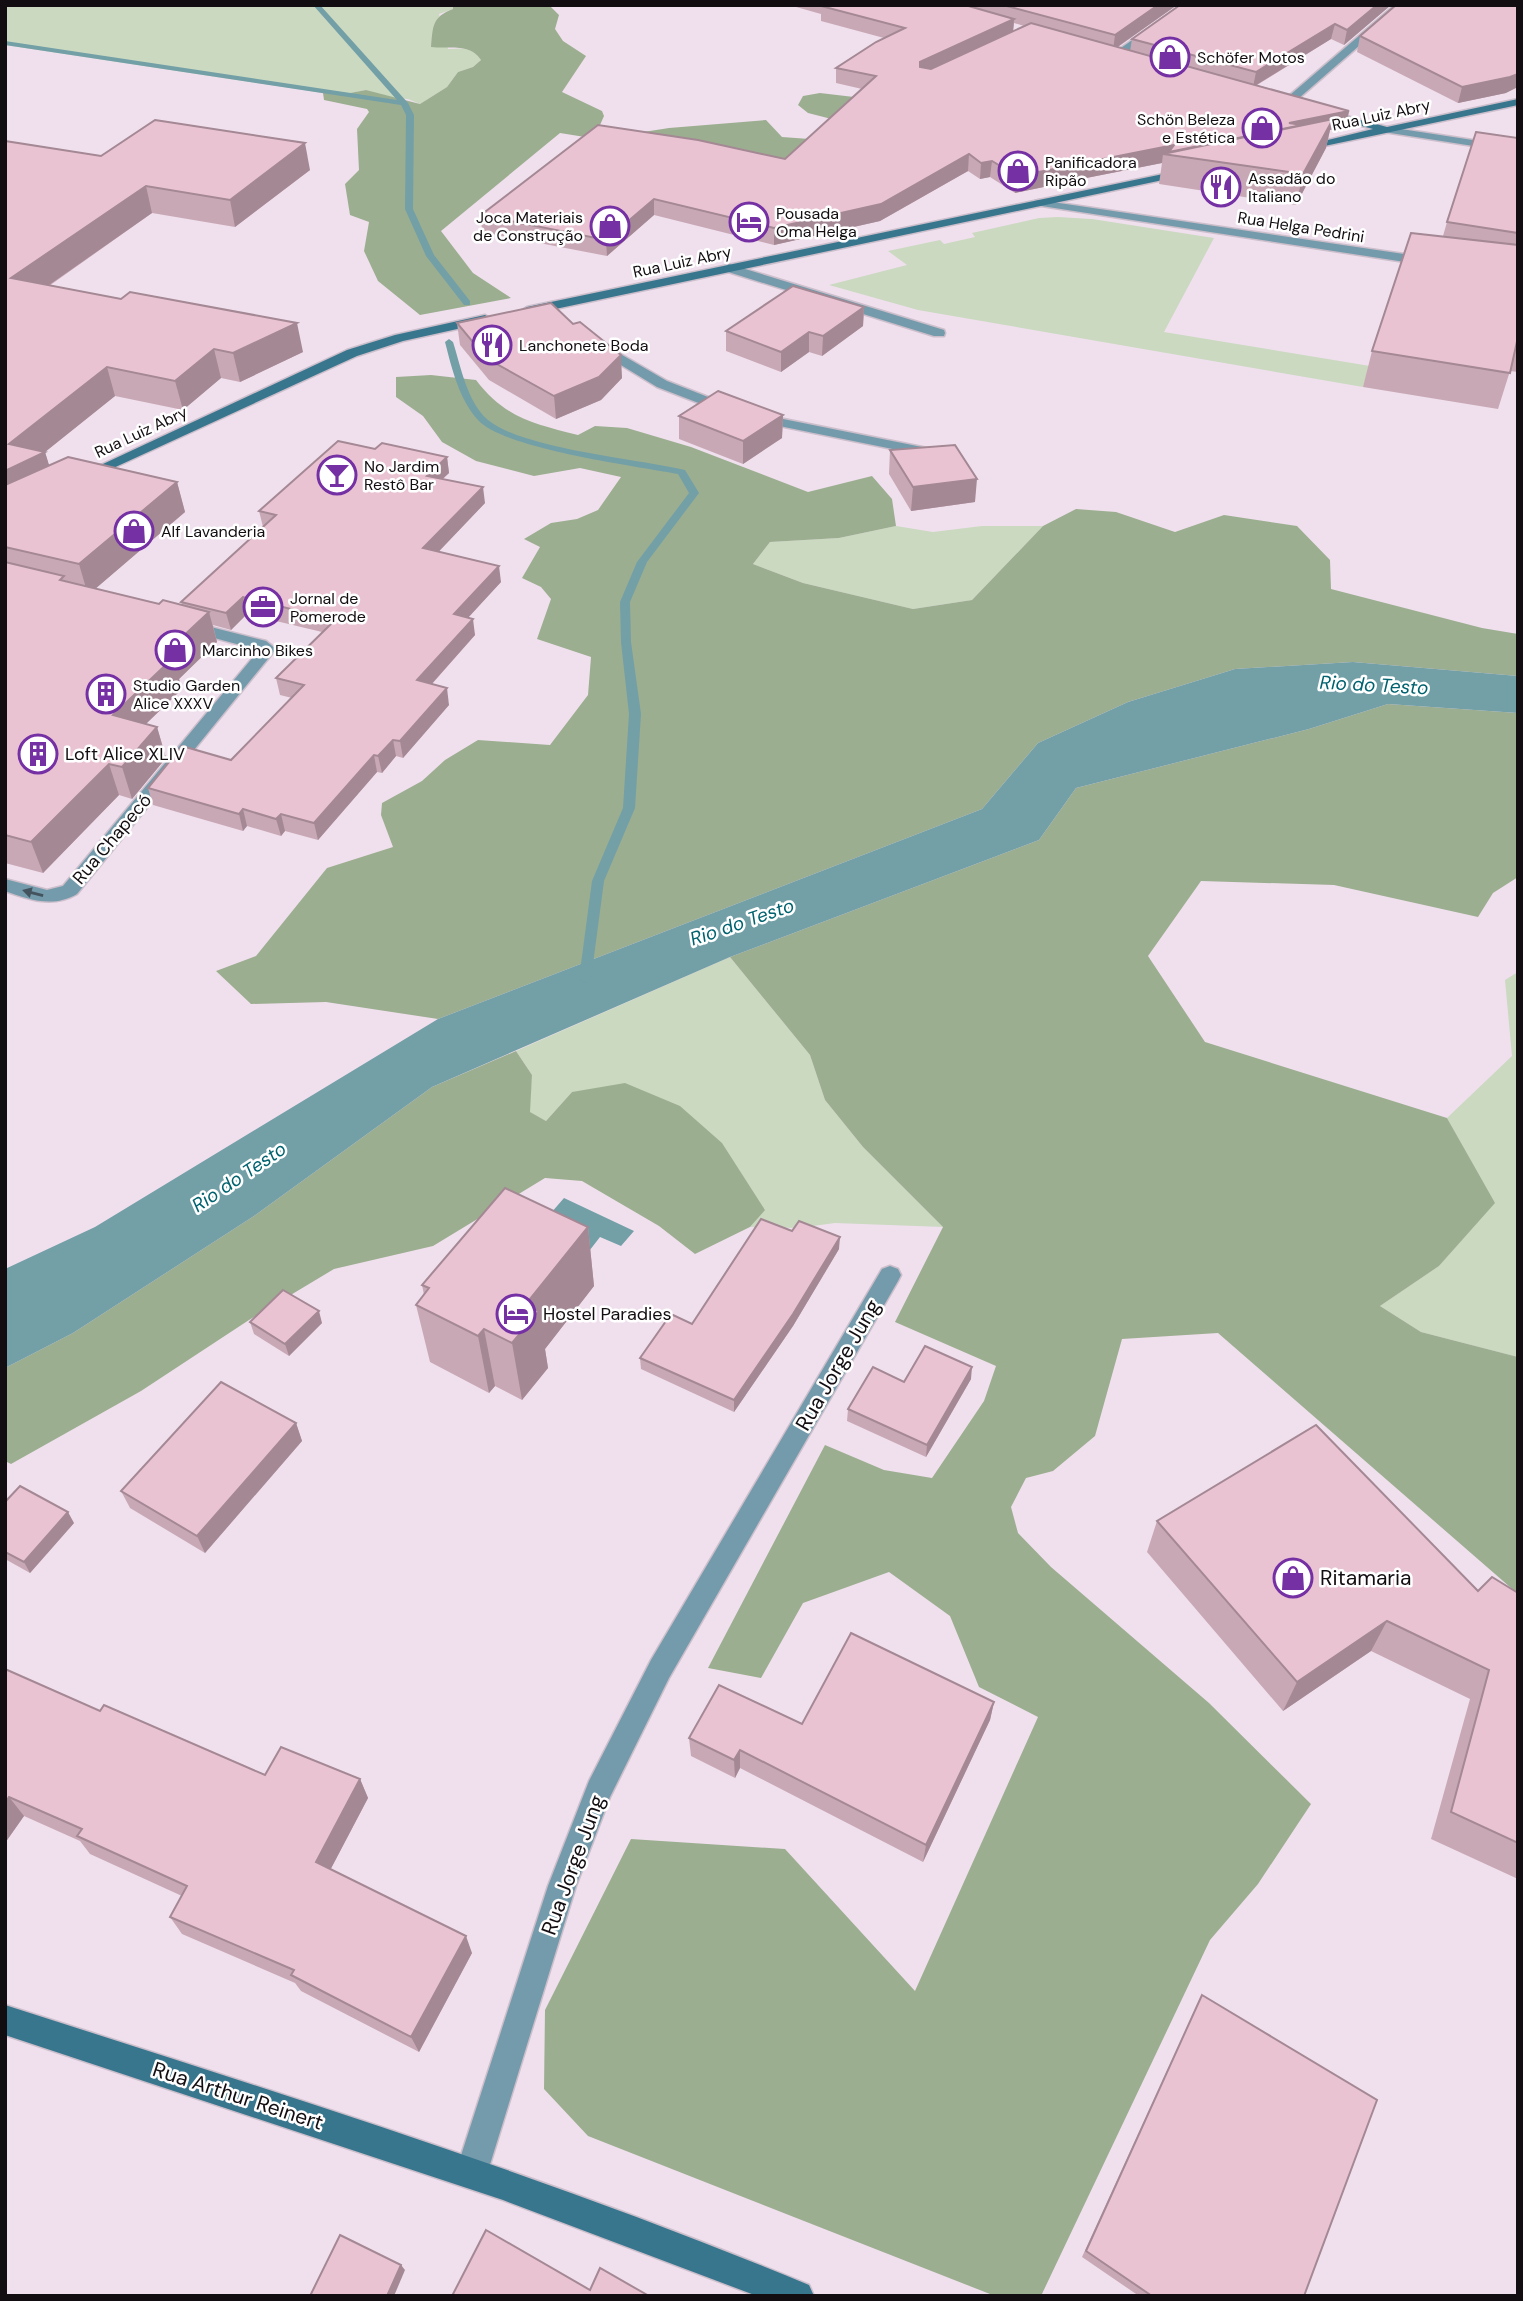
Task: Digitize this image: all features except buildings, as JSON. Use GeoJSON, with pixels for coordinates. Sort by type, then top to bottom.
{"type":"FeatureCollection","features":[{"type":"Feature","properties":{"kind":"main road"},"geometry":{"type":"LineString","coordinates":[[1102,53],[1128,60]]}},
{"type":"Feature","properties":{"kind":"main road"},"geometry":{"type":"LineString","coordinates":[[1274,99],[1299,106]]}},
{"type":"Feature","properties":{"kind":"main road","name":"Rua Luiz Abry"},"geometry":{"type":"LineString","coordinates":[[1292,150],[1518,102]]}},
{"type":"Feature","properties":{"kind":"main road"},"geometry":{"type":"LineString","coordinates":[[1312,109],[1388,130]]}},
{"type":"Feature","properties":{"kind":"main road","name":"Rua Luiz Abry"},"geometry":{"type":"LineString","coordinates":[[514,313],[1196,170]]}},
{"type":"Feature","properties":{"kind":"main road","name":"Rua Luiz Abry"},"geometry":{"type":"LineString","coordinates":[[72,482],[352,353],[400,338],[501,316]]}},
{"type":"Feature","properties":{"kind":"main road","name":"Rua Arthur Reinert"},"geometry":{"type":"LineString","coordinates":[[5,2020],[472,2171]]}},
{"type":"Feature","properties":{"kind":"main road"},"geometry":{"type":"LineString","coordinates":[[472,2171],[798,2296]]}},
{"type":"Feature","properties":{"kind":"street"},"geometry":{"type":"LineString","coordinates":[[1115,57],[1189,5]]}},
{"type":"Feature","properties":{"kind":"street"},"geometry":{"type":"LineString","coordinates":[[1287,103],[1401,5]]}},
{"type":"Feature","properties":{"kind":"street"},"geometry":{"type":"LineString","coordinates":[[1388,130],[1518,150]]}},
{"type":"Feature","properties":{"kind":"street","name":"Rua Helga Pedrini"},"geometry":{"type":"LineString","coordinates":[[1039,203],[1449,265]]}},
{"type":"Feature","properties":{"kind":"street"},"geometry":{"type":"LineString","coordinates":[[729,268],[939,333]]}},
{"type":"Feature","properties":{"kind":"street"},"geometry":{"type":"LineString","coordinates":[[541,308],[562,321]]}},
{"type":"Feature","properties":{"kind":"street"},"geometry":{"type":"LineString","coordinates":[[583,335],[635,370],[697,400],[777,423],[946,456]]}},
{"type":"Feature","properties":{"kind":"street","name":"Rua Chapecó"},"geometry":{"type":"LineString","coordinates":[[5,885],[50,898],[61,897],[70,890],[268,649],[260,644],[166,621]]}},
{"type":"Feature","properties":{"kind":"street","name":"Rua Jorge Jung"},"geometry":{"type":"LineString","coordinates":[[472,2171],[562,1886],[599,1791],[660,1669],[890,1275]]}},
{"type":"Feature","properties":{"kind":"green space"},"geometry":{"type":"Polygon","coordinates":[[[5,5],[453,5],[453,9],[439,14],[448,49],[467,49],[481,60],[473,67],[458,72],[447,87],[420,104],[366,90],[323,93],[5,45],[5,5]]]}},
{"type":"Feature","properties":{"kind":"green space"},"geometry":{"type":"Polygon","coordinates":[[[453,5],[549,5],[559,15],[555,29],[563,41],[586,56],[562,92],[602,111],[604,116],[600,125],[624,135],[669,128],[766,120],[782,137],[878,144],[885,159],[734,161],[560,133],[441,231],[473,273],[511,298],[420,315],[378,281],[364,251],[369,222],[350,215],[345,184],[359,170],[357,129],[369,112],[367,109],[324,100],[323,93],[366,90],[420,104],[447,87],[458,72],[473,67],[481,60],[465,49],[431,47],[437,19],[453,9],[453,5]]]}},
{"type":"Feature","properties":{"kind":"green space"},"geometry":{"type":"Polygon","coordinates":[[[820,93],[854,97],[859,126],[808,113],[798,105],[803,96],[820,93]]]}},
{"type":"Feature","properties":{"kind":"green space"},"geometry":{"type":"Polygon","coordinates":[[[1039,218],[1092,219],[1214,238],[1164,332],[1370,366],[1363,387],[918,310],[829,285],[907,265],[888,251],[940,240],[944,244],[975,237],[972,233],[1039,218]]]}},
{"type":"Feature","properties":{"kind":"green space"},"geometry":{"type":"Polygon","coordinates":[[[431,375],[476,380],[498,403],[534,423],[578,435],[595,426],[627,428],[691,447],[808,492],[872,476],[892,499],[896,526],[839,538],[770,542],[753,564],[803,583],[913,609],[972,600],[1043,526],[1076,509],[1116,512],[1175,532],[1224,515],[1297,526],[1330,560],[1331,589],[1482,628],[1518,634],[1518,676],[1353,662],[1235,669],[1128,702],[1038,743],[982,809],[438,1019],[326,1002],[251,1004],[216,971],[256,956],[327,868],[393,847],[381,815],[382,803],[422,781],[445,760],[478,740],[550,745],[588,695],[591,657],[537,639],[551,599],[541,587],[522,578],[540,547],[524,539],[551,523],[577,519],[598,510],[621,477],[580,468],[534,476],[476,461],[442,442],[423,416],[396,397],[396,377],[431,375]]]}},
{"type":"Feature","properties":{"kind":"green space"},"geometry":{"type":"Polygon","coordinates":[[[896,526],[933,532],[982,526],[1043,526],[972,600],[913,609],[803,583],[753,564],[770,542],[839,538],[896,526]]]}},
{"type":"Feature","properties":{"kind":"green space"},"geometry":{"type":"Polygon","coordinates":[[[1388,704],[1518,713],[1518,877],[1493,893],[1478,917],[1334,885],[1201,881],[1148,956],[1205,1042],[1447,1118],[1495,1203],[1439,1266],[1380,1306],[1421,1332],[1518,1357],[1518,1594],[1218,1333],[1122,1339],[1095,1436],[1053,1471],[1026,1478],[1011,1507],[1018,1533],[1051,1567],[1209,1703],[1311,1804],[1258,1884],[1210,1940],[1041,2296],[995,2296],[588,2136],[544,2089],[545,2010],[631,1839],[785,1849],[915,1991],[1038,1717],[979,1687],[950,1616],[889,1572],[803,1603],[761,1678],[708,1668],[825,1445],[884,1470],[932,1478],[984,1401],[996,1366],[895,1322],[943,1227],[863,1147],[825,1100],[810,1055],[730,957],[1039,840],[1076,788],[1309,729],[1388,704]]]}},
{"type":"Feature","properties":{"kind":"green space"},"geometry":{"type":"Polygon","coordinates":[[[730,957],[810,1055],[825,1100],[863,1147],[943,1227],[835,1223],[798,1228],[750,1227],[765,1209],[572,1092],[546,1121],[529,1112],[532,1075],[516,1051],[730,957]]]}},
{"type":"Feature","properties":{"kind":"green space"},"geometry":{"type":"Polygon","coordinates":[[[1518,972],[1518,1357],[1421,1332],[1380,1306],[1439,1266],[1494,1203],[1447,1118],[1512,1056],[1505,980],[1518,972]]]}},
{"type":"Feature","properties":{"kind":"green space"},"geometry":{"type":"Polygon","coordinates":[[[516,1051],[532,1075],[530,1112],[546,1121],[572,1092],[625,1083],[680,1106],[722,1143],[765,1210],[750,1227],[695,1254],[659,1226],[582,1181],[545,1178],[433,1246],[334,1269],[249,1320],[141,1391],[11,1464],[5,1461],[5,1368],[73,1333],[254,1216],[432,1087],[516,1051]]]}},
{"type":"Feature","properties":{"kind":"water","name":"Rio do Testo"},"geometry":{"type":"Polygon","coordinates":[[[1353,662],[1518,676],[1518,713],[1388,704],[1309,729],[1076,788],[1039,840],[730,957],[432,1087],[254,1216],[73,1333],[5,1368],[5,1269],[95,1227],[438,1019],[982,809],[1038,743],[1128,702],[1235,669],[1353,662]]]}},
{"type":"Feature","properties":{"kind":"water"},"geometry":{"type":"Polygon","coordinates":[[[564,1198],[634,1231],[621,1246],[600,1237],[586,1255],[551,1213],[564,1198]]]}},
{"type":"Feature","properties":{"kind":"waterway"},"geometry":{"type":"LineString","coordinates":[[316,5],[404,103]]}},
{"type":"Feature","properties":{"kind":"waterway"},"geometry":{"type":"LineString","coordinates":[[5,43],[404,103]]}},
{"type":"Feature","properties":{"kind":"waterway"},"geometry":{"type":"LineString","coordinates":[[404,103],[410,115],[409,209],[430,256],[467,303]]}},
{"type":"Feature","properties":{"kind":"waterway"},"geometry":{"type":"LineString","coordinates":[[449,342],[462,384],[471,404],[484,421],[519,438],[546,445],[682,472],[694,493],[642,562],[625,602],[626,642],[635,714],[629,808],[598,881],[585,979]]}},
{"type":"Feature","properties":{"kind":"place","name":"Schöfer Motos"},"geometry":{"type":"Point","coordinates":[1170,57]}},
{"type":"Feature","properties":{"kind":"place","name":"Schön Beleza e Estética"},"geometry":{"type":"Point","coordinates":[1262,128]}},
{"type":"Feature","properties":{"kind":"place","name":"Panificadora Ripão"},"geometry":{"type":"Point","coordinates":[1018,171]}},
{"type":"Feature","properties":{"kind":"place","name":"Assadão do Italiano"},"geometry":{"type":"Point","coordinates":[1221,187]}},
{"type":"Feature","properties":{"kind":"place","name":"Pousada Oma Helga"},"geometry":{"type":"Point","coordinates":[749,222]}},
{"type":"Feature","properties":{"kind":"place","name":"Joca Materiais de Construção"},"geometry":{"type":"Point","coordinates":[610,226]}},
{"type":"Feature","properties":{"kind":"place","name":"Lanchonete Boda"},"geometry":{"type":"Point","coordinates":[492,345]}},
{"type":"Feature","properties":{"kind":"place","name":"No Jardim Restô Bar"},"geometry":{"type":"Point","coordinates":[337,475]}},
{"type":"Feature","properties":{"kind":"place","name":"Alf Lavanderia"},"geometry":{"type":"Point","coordinates":[134,531]}},
{"type":"Feature","properties":{"kind":"place","name":"Jornal de Pomerode"},"geometry":{"type":"Point","coordinates":[263,607]}},
{"type":"Feature","properties":{"kind":"place","name":"Marcinho Bikes"},"geometry":{"type":"Point","coordinates":[175,650]}},
{"type":"Feature","properties":{"kind":"place","name":"Studio Garden Alice XXXV"},"geometry":{"type":"Point","coordinates":[106,694]}},
{"type":"Feature","properties":{"kind":"place","name":"Loft Alice XLIV"},"geometry":{"type":"Point","coordinates":[38,754]}},
{"type":"Feature","properties":{"kind":"place","name":"Hostel Paradies"},"geometry":{"type":"Point","coordinates":[516,1314]}},
{"type":"Feature","properties":{"kind":"place","name":"Ritamaria"},"geometry":{"type":"Point","coordinates":[1293,1578]}}]}
